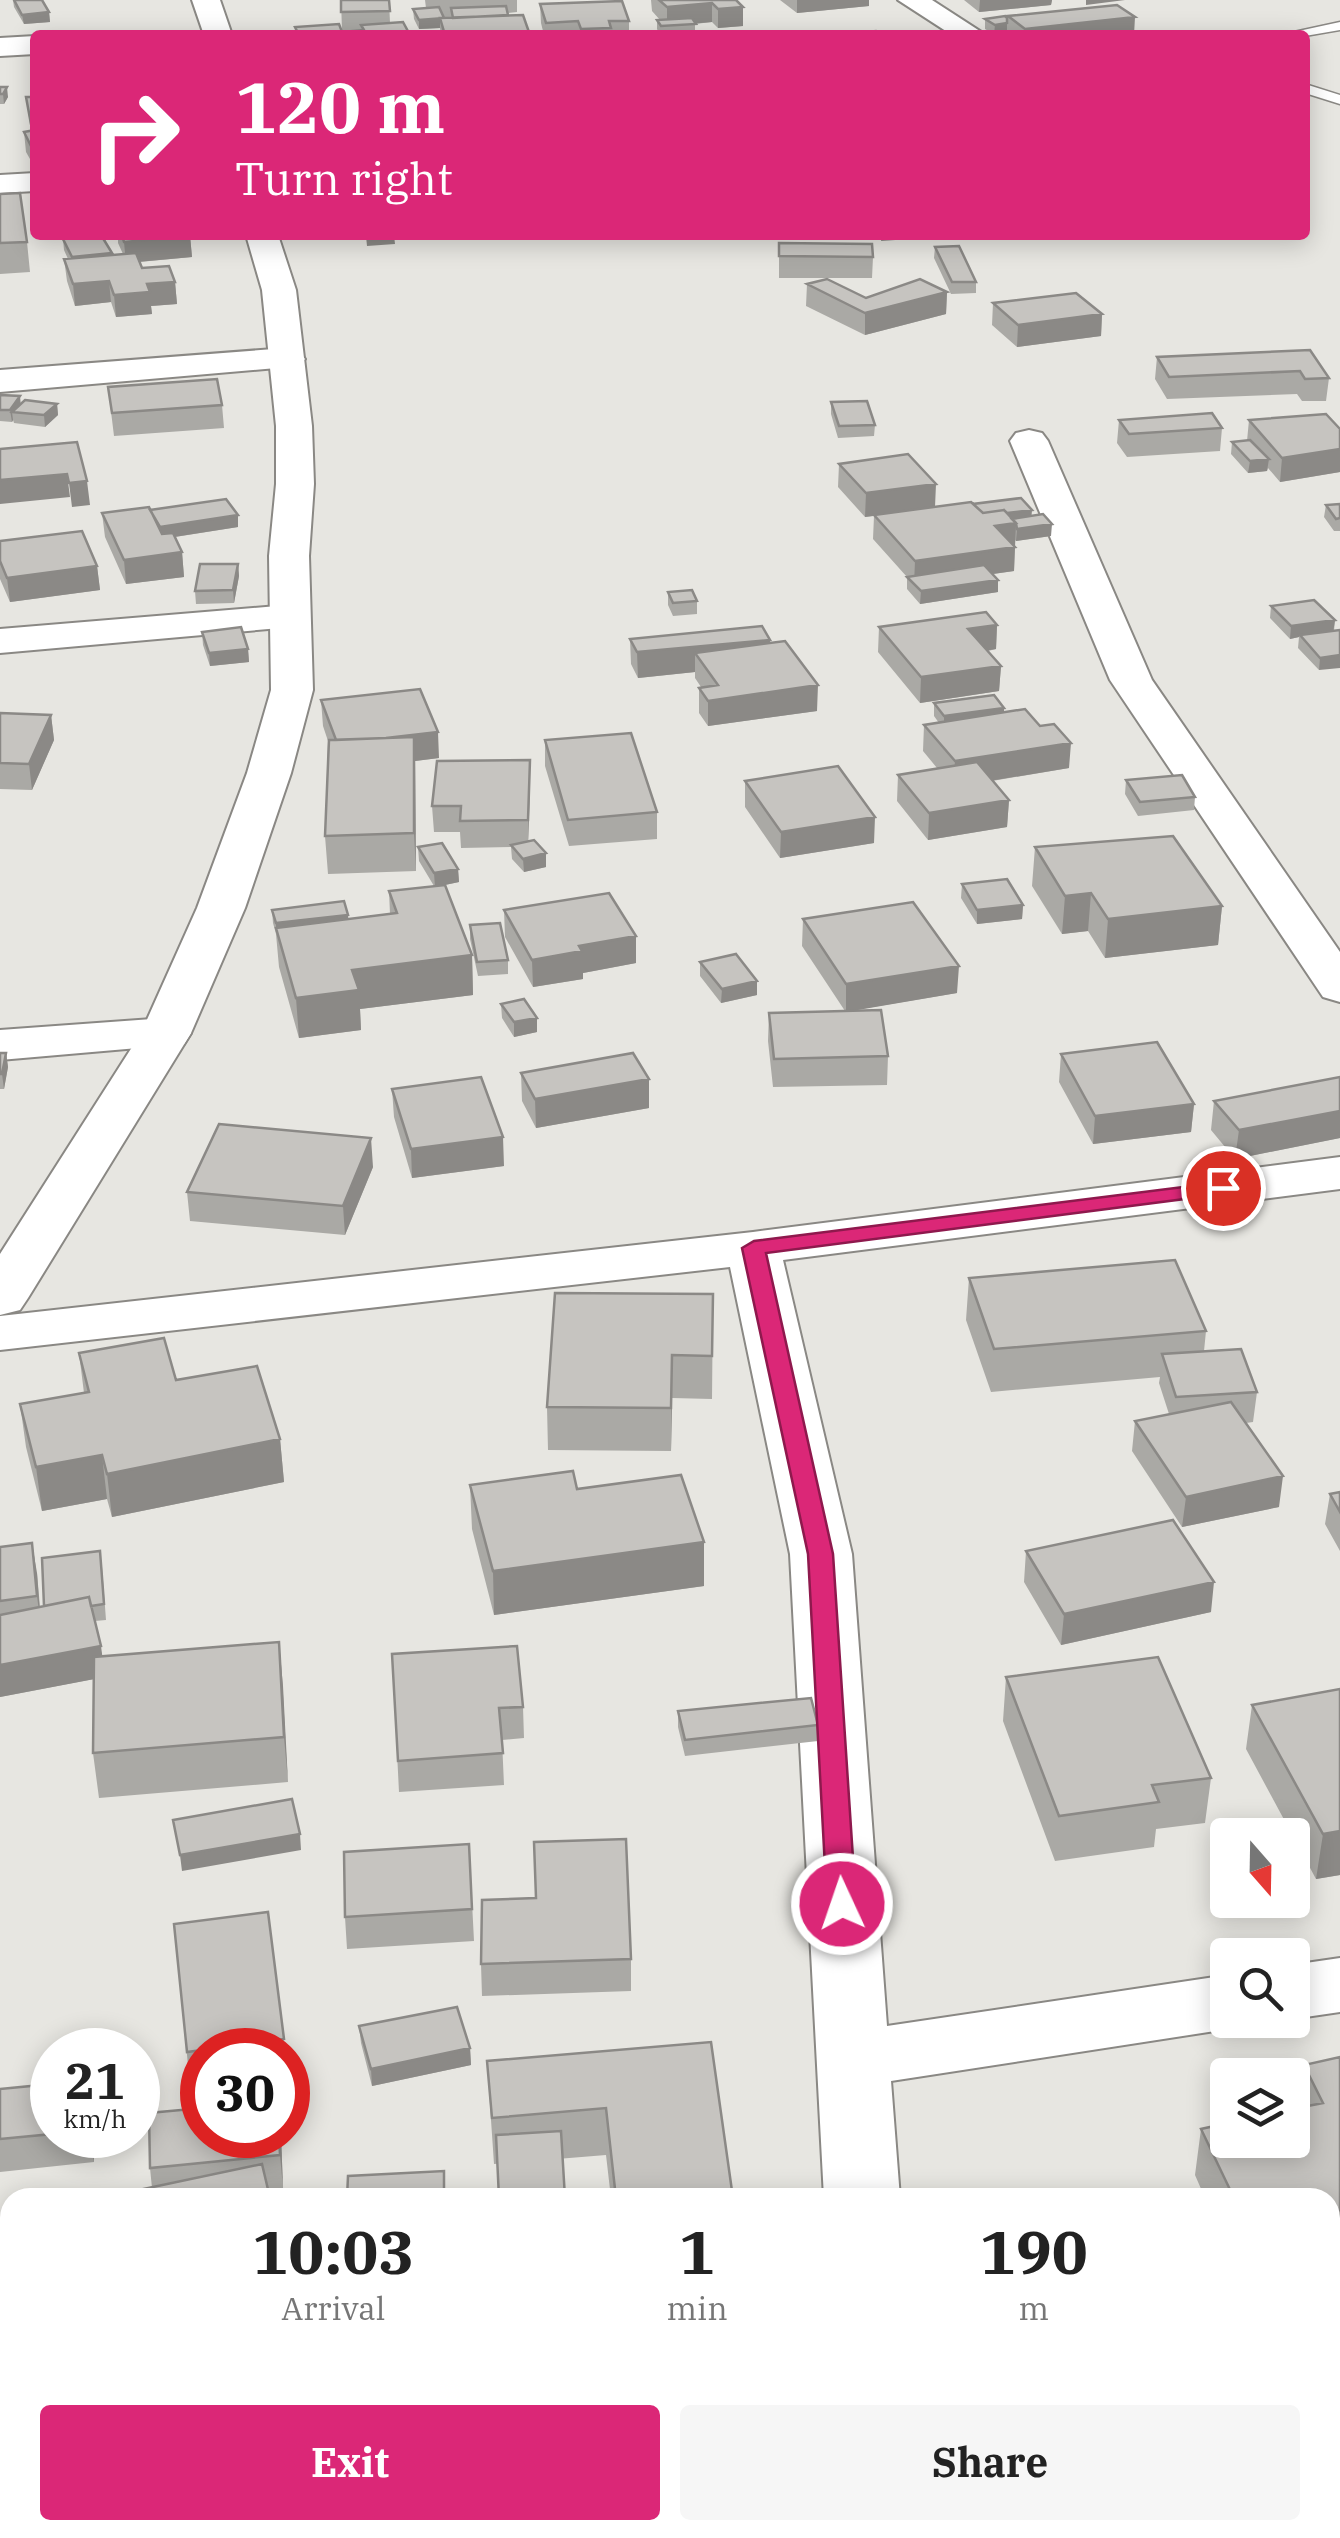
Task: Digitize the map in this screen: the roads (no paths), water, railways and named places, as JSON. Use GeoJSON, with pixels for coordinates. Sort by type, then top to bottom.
{"type":"FeatureCollection","features":[{"type":"Feature","properties":{"kind":"street"},"geometry":{"type":"LineString","coordinates":[[206,0],[216,30]]}},
{"type":"Feature","properties":{"kind":"street"},"geometry":{"type":"LineString","coordinates":[[912,0],[963,30]]}},
{"type":"Feature","properties":{"kind":"street"},"geometry":{"type":"LineString","coordinates":[[0,47],[30,45]]}},
{"type":"Feature","properties":{"kind":"street"},"geometry":{"type":"LineString","coordinates":[[0,184],[30,182]]}},
{"type":"Feature","properties":{"kind":"street"},"geometry":{"type":"LineString","coordinates":[[0,1298],[166,1033],[221,908],[269,772],[292,690],[289,556],[295,484],[294,426],[279,290],[264,240]]}},
{"type":"Feature","properties":{"kind":"street"},"geometry":{"type":"LineString","coordinates":[[0,381],[287,359]]}},
{"type":"Feature","properties":{"kind":"street"},"geometry":{"type":"LineString","coordinates":[[1028,441],[1132,680],[1340,987]]}},
{"type":"Feature","properties":{"kind":"street"},"geometry":{"type":"LineString","coordinates":[[0,641],[289,617]]}},
{"type":"Feature","properties":{"kind":"street"},"geometry":{"type":"LineString","coordinates":[[0,1045],[166,1033]]}},
{"type":"Feature","properties":{"kind":"street"},"geometry":{"type":"LineString","coordinates":[[0,1334],[754,1248],[1340,1173]]}},
{"type":"Feature","properties":{"kind":"street"},"geometry":{"type":"LineString","coordinates":[[754,1248],[821,1554],[861,2188]]}},
{"type":"Feature","properties":{"kind":"street"},"geometry":{"type":"LineString","coordinates":[[1310,1989],[1340,1985]]}},
{"type":"Feature","properties":{"kind":"street"},"geometry":{"type":"LineString","coordinates":[[851,2060],[1210,2005]]}},
{"type":"Feature","properties":{"kind":"lane"},"geometry":{"type":"LineString","coordinates":[[1310,31],[1340,26]]}},
{"type":"Feature","properties":{"kind":"lane"},"geometry":{"type":"LineString","coordinates":[[1310,90],[1340,100]]}}]}
